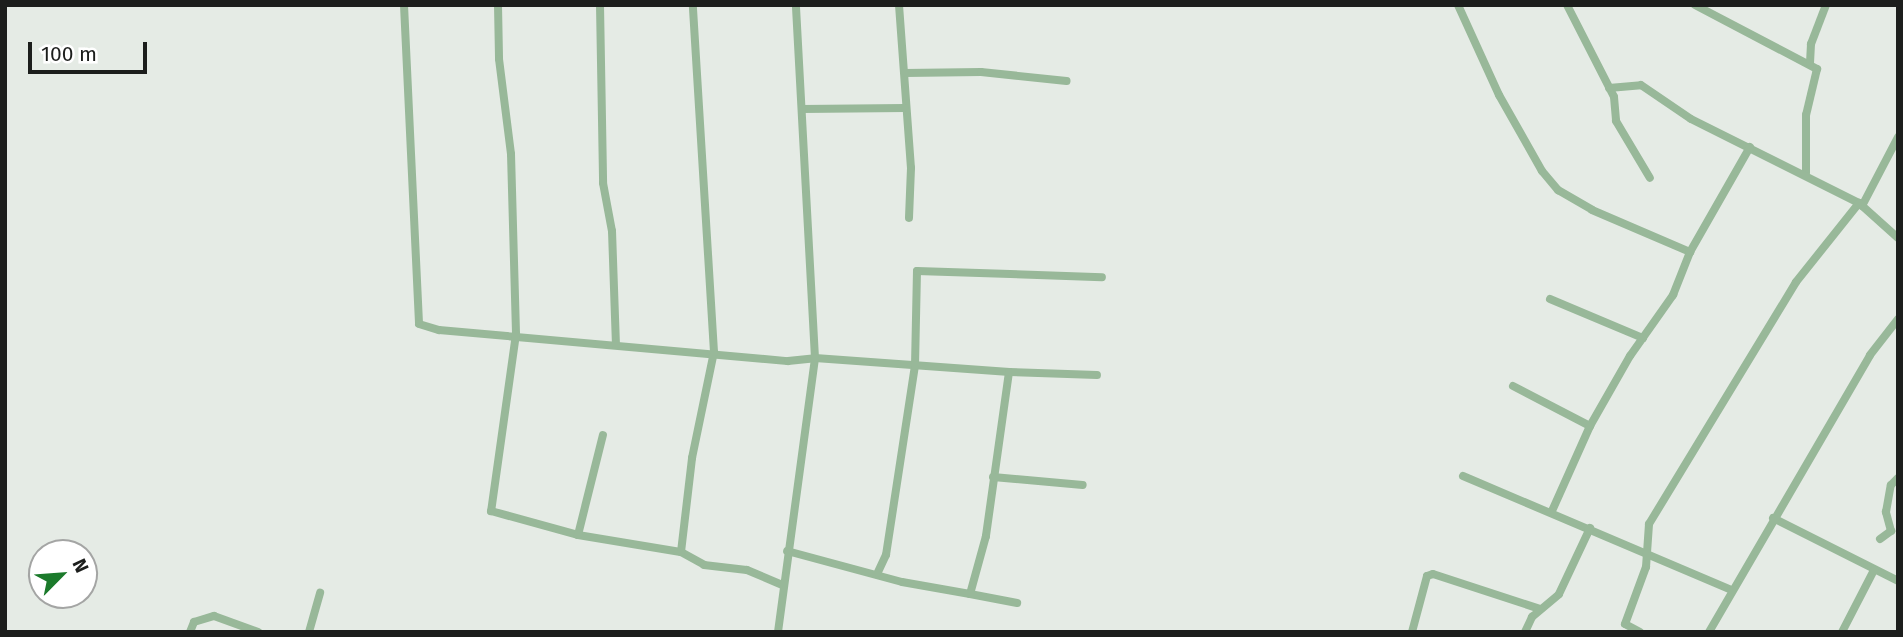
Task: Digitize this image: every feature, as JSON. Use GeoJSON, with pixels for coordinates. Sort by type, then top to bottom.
{"type":"FeatureCollection","features":[{"type":"Feature","properties":{"kind":"street"},"geometry":{"type":"LineString","coordinates":[[404,5],[419,324],[439,330],[516,334],[788,361],[815,358],[1009,372],[1097,375]]}},
{"type":"Feature","properties":{"kind":"street"},"geometry":{"type":"LineString","coordinates":[[498,5],[499,59],[510,154],[516,334],[491,511],[578,535],[681,552],[704,565],[747,570],[783,585]]}},
{"type":"Feature","properties":{"kind":"street"},"geometry":{"type":"LineString","coordinates":[[600,5],[603,183],[612,231],[616,345]]}},
{"type":"Feature","properties":{"kind":"street"},"geometry":{"type":"LineString","coordinates":[[681,552],[692,458],[714,352],[693,5]]}},
{"type":"Feature","properties":{"kind":"street"},"geometry":{"type":"LineString","coordinates":[[778,632],[815,358],[796,5]]}},
{"type":"Feature","properties":{"kind":"street"},"geometry":{"type":"LineString","coordinates":[[899,5],[911,168],[909,218]]}},
{"type":"Feature","properties":{"kind":"street"},"geometry":{"type":"LineString","coordinates":[[1458,5],[1499,95],[1542,171],[1558,190],[1592,210],[1690,252]]}},
{"type":"Feature","properties":{"kind":"street"},"geometry":{"type":"LineString","coordinates":[[1567,5],[1609,88],[1616,121],[1650,178]]}},
{"type":"Feature","properties":{"kind":"street"},"geometry":{"type":"LineString","coordinates":[[1695,5],[1817,69],[1806,115],[1806,173]]}},
{"type":"Feature","properties":{"kind":"street"},"geometry":{"type":"LineString","coordinates":[[1810,64],[1826,5]]}},
{"type":"Feature","properties":{"kind":"street"},"geometry":{"type":"LineString","coordinates":[[905,74],[981,72],[1067,81]]}},
{"type":"Feature","properties":{"kind":"street"},"geometry":{"type":"LineString","coordinates":[[1609,88],[1641,85],[1671,107],[1750,148],[1806,173],[1861,204],[1898,238]]}},
{"type":"Feature","properties":{"kind":"street"},"geometry":{"type":"LineString","coordinates":[[802,109],[905,108]]}},
{"type":"Feature","properties":{"kind":"street"},"geometry":{"type":"LineString","coordinates":[[1640,632],[1625,624],[1646,555],[1649,524],[1796,282],[1861,204],[1898,137]]}},
{"type":"Feature","properties":{"kind":"street"},"geometry":{"type":"LineString","coordinates":[[1552,511],[1590,426],[1643,338],[1673,295],[1690,252],[1750,148]]}},
{"type":"Feature","properties":{"kind":"street"},"geometry":{"type":"LineString","coordinates":[[878,572],[886,555],[915,366],[917,271],[1061,272],[1102,277]]}},
{"type":"Feature","properties":{"kind":"street"},"geometry":{"type":"LineString","coordinates":[[1550,299],[1643,338]]}},
{"type":"Feature","properties":{"kind":"street"},"geometry":{"type":"LineString","coordinates":[[1709,632],[1870,355],[1898,319]]}},
{"type":"Feature","properties":{"kind":"street"},"geometry":{"type":"LineString","coordinates":[[970,594],[986,536],[1009,372]]}},
{"type":"Feature","properties":{"kind":"street"},"geometry":{"type":"LineString","coordinates":[[1513,386],[1590,426]]}},
{"type":"Feature","properties":{"kind":"street"},"geometry":{"type":"LineString","coordinates":[[578,535],[603,435]]}},
{"type":"Feature","properties":{"kind":"street"},"geometry":{"type":"LineString","coordinates":[[1462,476],[1552,511],[1646,555],[1732,590]]}},
{"type":"Feature","properties":{"kind":"street"},"geometry":{"type":"LineString","coordinates":[[993,477],[1083,485]]}},
{"type":"Feature","properties":{"kind":"street"},"geometry":{"type":"LineString","coordinates":[[1880,538],[1891,531],[1886,512],[1891,485],[1898,478]]}},
{"type":"Feature","properties":{"kind":"street"},"geometry":{"type":"LineString","coordinates":[[1773,518],[1898,581]]}},
{"type":"Feature","properties":{"kind":"street"},"geometry":{"type":"LineString","coordinates":[[1525,632],[1540,609],[1559,594],[1590,528]]}},
{"type":"Feature","properties":{"kind":"street"},"geometry":{"type":"LineString","coordinates":[[787,551],[878,572],[902,582],[1017,603]]}},
{"type":"Feature","properties":{"kind":"street"},"geometry":{"type":"LineString","coordinates":[[1842,632],[1874,570]]}},
{"type":"Feature","properties":{"kind":"street"},"geometry":{"type":"LineString","coordinates":[[1412,632],[1427,576],[1433,574],[1540,609]]}},
{"type":"Feature","properties":{"kind":"street"},"geometry":{"type":"LineString","coordinates":[[309,632],[320,593]]}},
{"type":"Feature","properties":{"kind":"street"},"geometry":{"type":"LineString","coordinates":[[190,632],[194,622],[214,616],[258,632]]}}]}
